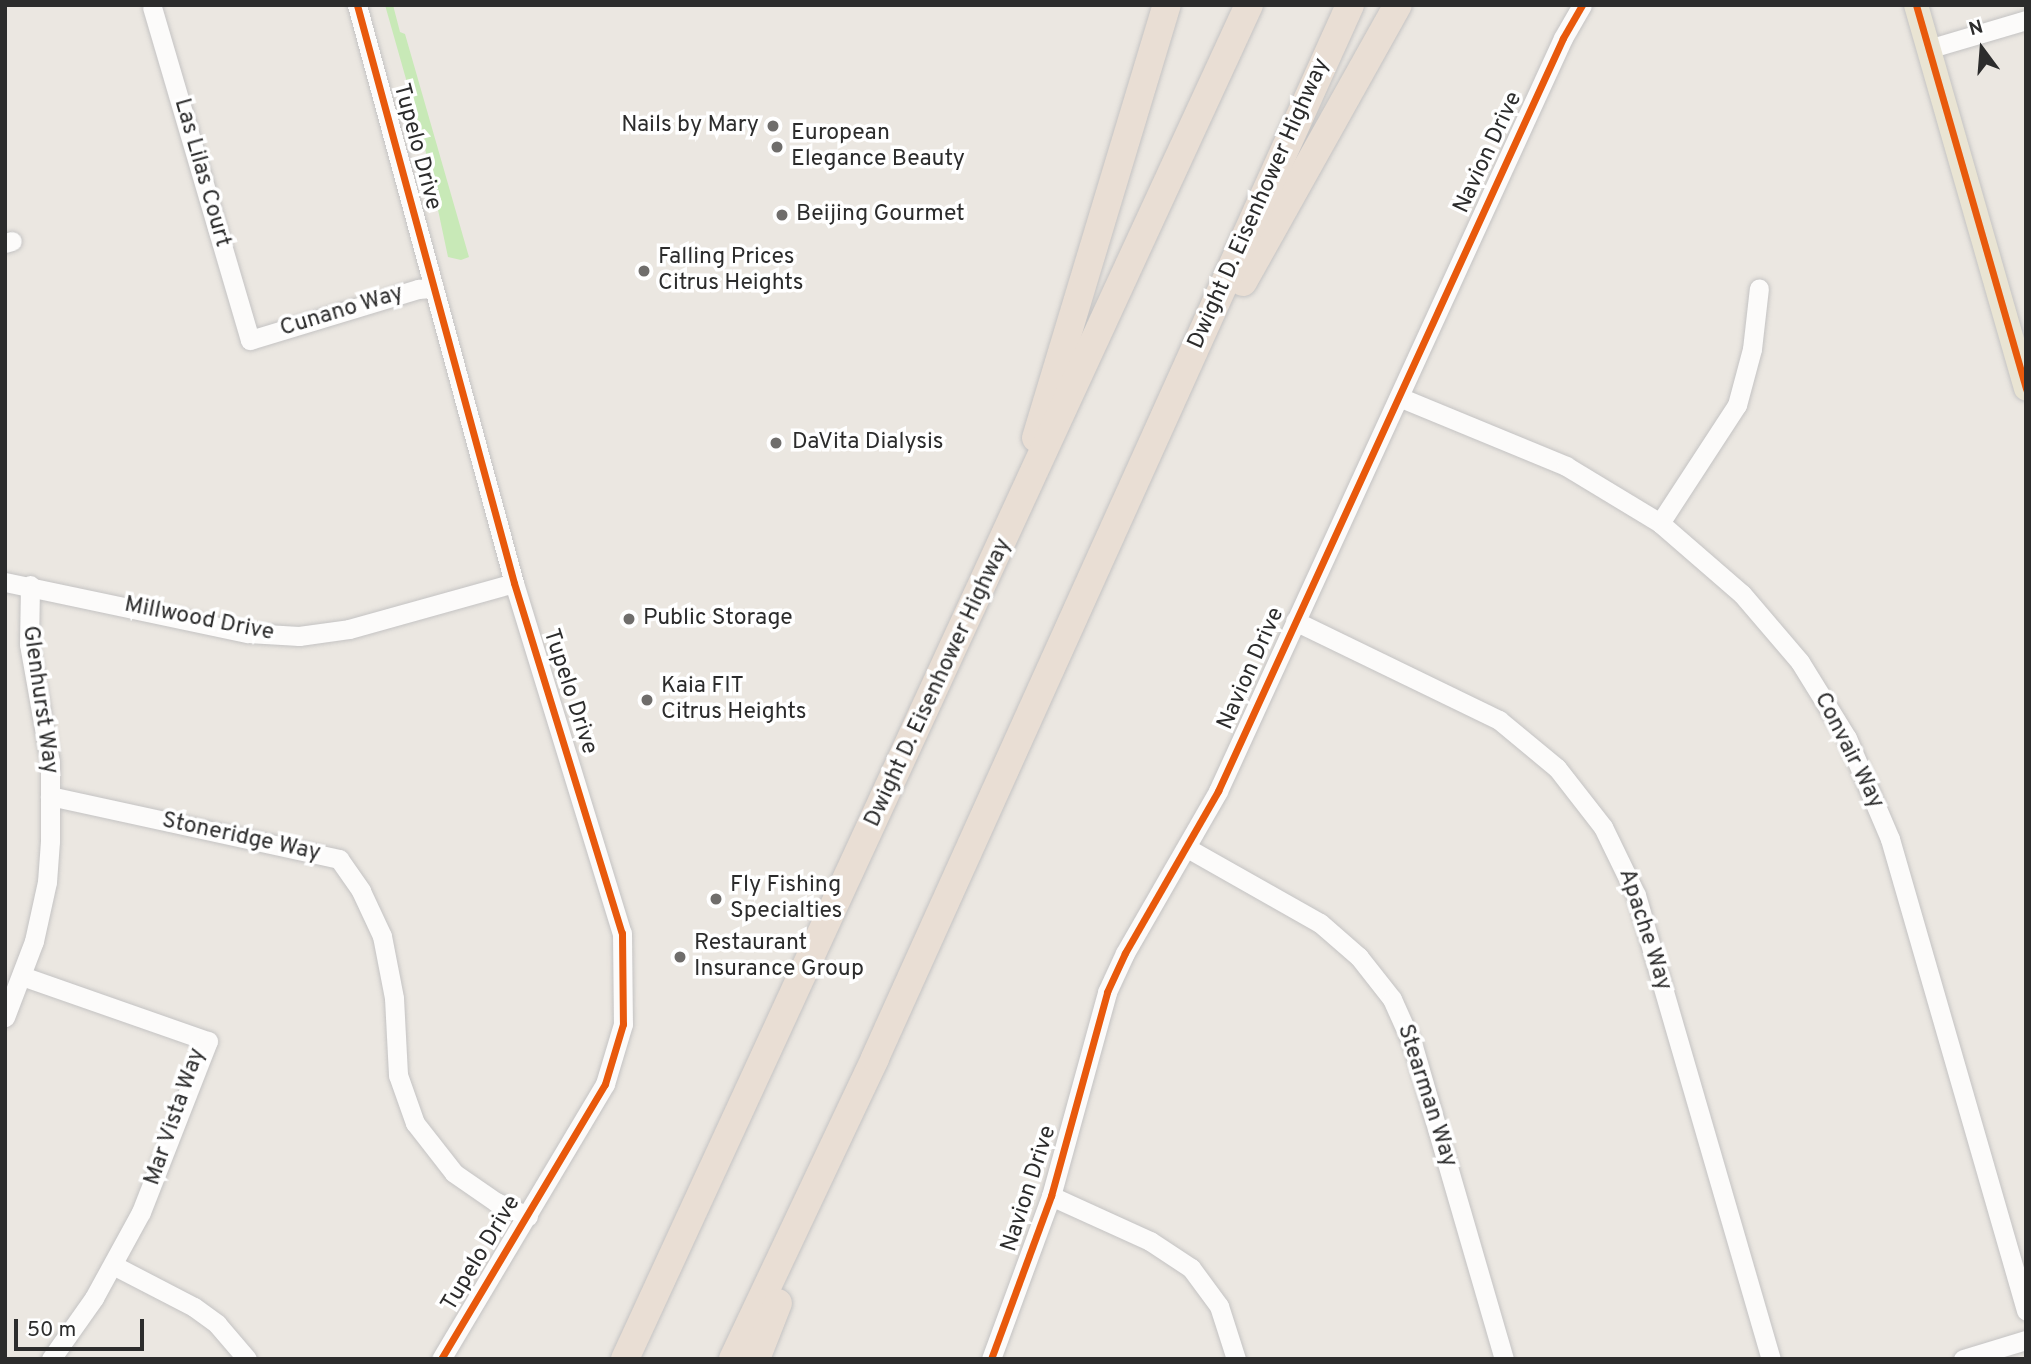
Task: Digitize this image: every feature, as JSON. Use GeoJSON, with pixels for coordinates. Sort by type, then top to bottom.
{"type":"FeatureCollection","features":[{"type":"Feature","properties":{"kind":"highway"},"geometry":{"type":"LineString","coordinates":[[1004,545],[1167,5]]}},
{"type":"Feature","properties":{"kind":"highway","name":"Dwight D. Eisenhower Highway"},"geometry":{"type":"LineString","coordinates":[[625,1359],[1004,545],[1249,5]]}},
{"type":"Feature","properties":{"kind":"highway","name":"Dwight D. Eisenhower Highway"},"geometry":{"type":"LineString","coordinates":[[733,1359],[875,1058],[1350,5]]}},
{"type":"Feature","properties":{"kind":"highway"},"geometry":{"type":"LineString","coordinates":[[1138,471],[1398,5]]}},
{"type":"Feature","properties":{"kind":"highway"},"geometry":{"type":"LineString","coordinates":[[756,1359],[875,1058]]}},
{"type":"Feature","properties":{"kind":"main road"},"geometry":{"type":"LineString","coordinates":[[1916,5],[2026,389]]}},
{"type":"Feature","properties":{"kind":"street","name":"Tupelo Drive"},"geometry":{"type":"LineString","coordinates":[[357,5],[514,583],[622,933],[625,994],[618,1043],[605,1084],[442,1359]]}},
{"type":"Feature","properties":{"kind":"street","name":"Navion Drive"},"geometry":{"type":"LineString","coordinates":[[991,1359],[1051,1196],[1107,992],[1125,953],[1189,849],[1563,38],[1582,5]]}},
{"type":"Feature","properties":{"kind":"street","name":"Las Lilas Court"},"geometry":{"type":"LineString","coordinates":[[152,7],[250,340]]}},
{"type":"Feature","properties":{"kind":"street"},"geometry":{"type":"LineString","coordinates":[[1928,49],[2026,20]]}},
{"type":"Feature","properties":{"kind":"street","name":"Cunano Way"},"geometry":{"type":"LineString","coordinates":[[250,340],[418,289],[435,288]]}},
{"type":"Feature","properties":{"kind":"street"},"geometry":{"type":"LineString","coordinates":[[1660,523],[1737,405],[1752,349],[1759,288]]}},
{"type":"Feature","properties":{"kind":"street","name":"Convair Way"},"geometry":{"type":"LineString","coordinates":[[1399,397],[1566,466],[1660,523],[1742,594],[1800,662],[1847,738],[1875,798],[2026,1311]]}},
{"type":"Feature","properties":{"kind":"street","name":"Millwood Drive"},"geometry":{"type":"LineString","coordinates":[[5,582],[30,585],[248,633],[299,636],[349,629],[514,583]]}},
{"type":"Feature","properties":{"kind":"street","name":"Glenhurst Way"},"geometry":{"type":"LineString","coordinates":[[5,1017],[22,976],[47,882],[50,796],[47,730],[29,644],[30,585]]}},
{"type":"Feature","properties":{"kind":"street","name":"Apache Way"},"geometry":{"type":"LineString","coordinates":[[1294,621],[1499,720],[1557,768],[1603,827],[1636,895],[1771,1359]]}},
{"type":"Feature","properties":{"kind":"street","name":"Stoneridge Way"},"geometry":{"type":"LineString","coordinates":[[50,796],[339,859],[361,891],[382,936],[394,998],[398,1075],[415,1123],[454,1173],[496,1202],[528,1216]]}},
{"type":"Feature","properties":{"kind":"street","name":"Stearman Way"},"geometry":{"type":"LineString","coordinates":[[1189,849],[1320,923],[1359,957],[1392,999],[1413,1046],[1504,1359]]}},
{"type":"Feature","properties":{"kind":"street","name":"Mar Vista Way"},"geometry":{"type":"LineString","coordinates":[[22,976],[208,1041],[158,1174],[113,1265],[51,1359]]}},
{"type":"Feature","properties":{"kind":"street"},"geometry":{"type":"LineString","coordinates":[[1051,1196],[1150,1241],[1191,1268],[1219,1306],[1236,1359]]}},
{"type":"Feature","properties":{"kind":"street"},"geometry":{"type":"LineString","coordinates":[[113,1265],[194,1307],[217,1324],[247,1359]]}},
{"type":"Feature","properties":{"kind":"street"},"geometry":{"type":"LineString","coordinates":[[1963,1359],[2026,1340]]}},
{"type":"Feature","properties":{"kind":"green space"},"geometry":{"type":"Polygon","coordinates":[[[385,5],[393,5],[400,32],[405,34],[469,257],[461,260],[448,257],[423,139],[385,5]]]}},
{"type":"Feature","properties":{"kind":"cycle path"},"geometry":{"type":"LineString","coordinates":[[357,5],[514,583],[622,933],[623,1024],[605,1084],[441,1359]]}},
{"type":"Feature","properties":{"kind":"cycle path"},"geometry":{"type":"LineString","coordinates":[[991,1359],[1051,1196],[1107,992],[1125,953],[1218,791],[1563,38],[1582,5]]}},
{"type":"Feature","properties":{"kind":"cycle path"},"geometry":{"type":"LineString","coordinates":[[1916,5],[2026,389]]}},
{"type":"Feature","properties":{"kind":"place","name":"Nails by Mary"},"geometry":{"type":"Point","coordinates":[773,126]}},
{"type":"Feature","properties":{"kind":"place","name":"European Elegance Beauty"},"geometry":{"type":"Point","coordinates":[777,147]}},
{"type":"Feature","properties":{"kind":"place","name":"Beijing Gourmet"},"geometry":{"type":"Point","coordinates":[782,215]}},
{"type":"Feature","properties":{"kind":"place","name":"Falling Prices Citrus Heights"},"geometry":{"type":"Point","coordinates":[644,271]}},
{"type":"Feature","properties":{"kind":"place","name":"DaVita Dialysis"},"geometry":{"type":"Point","coordinates":[776,443]}},
{"type":"Feature","properties":{"kind":"place","name":"Public Storage"},"geometry":{"type":"Point","coordinates":[629,619]}},
{"type":"Feature","properties":{"kind":"place","name":"Kaia FIT Citrus Heights"},"geometry":{"type":"Point","coordinates":[647,700]}},
{"type":"Feature","properties":{"kind":"place","name":"Fly Fishing Specialties"},"geometry":{"type":"Point","coordinates":[716,899]}},
{"type":"Feature","properties":{"kind":"place","name":"Restaurant Insurance Group"},"geometry":{"type":"Point","coordinates":[680,957]}}]}
